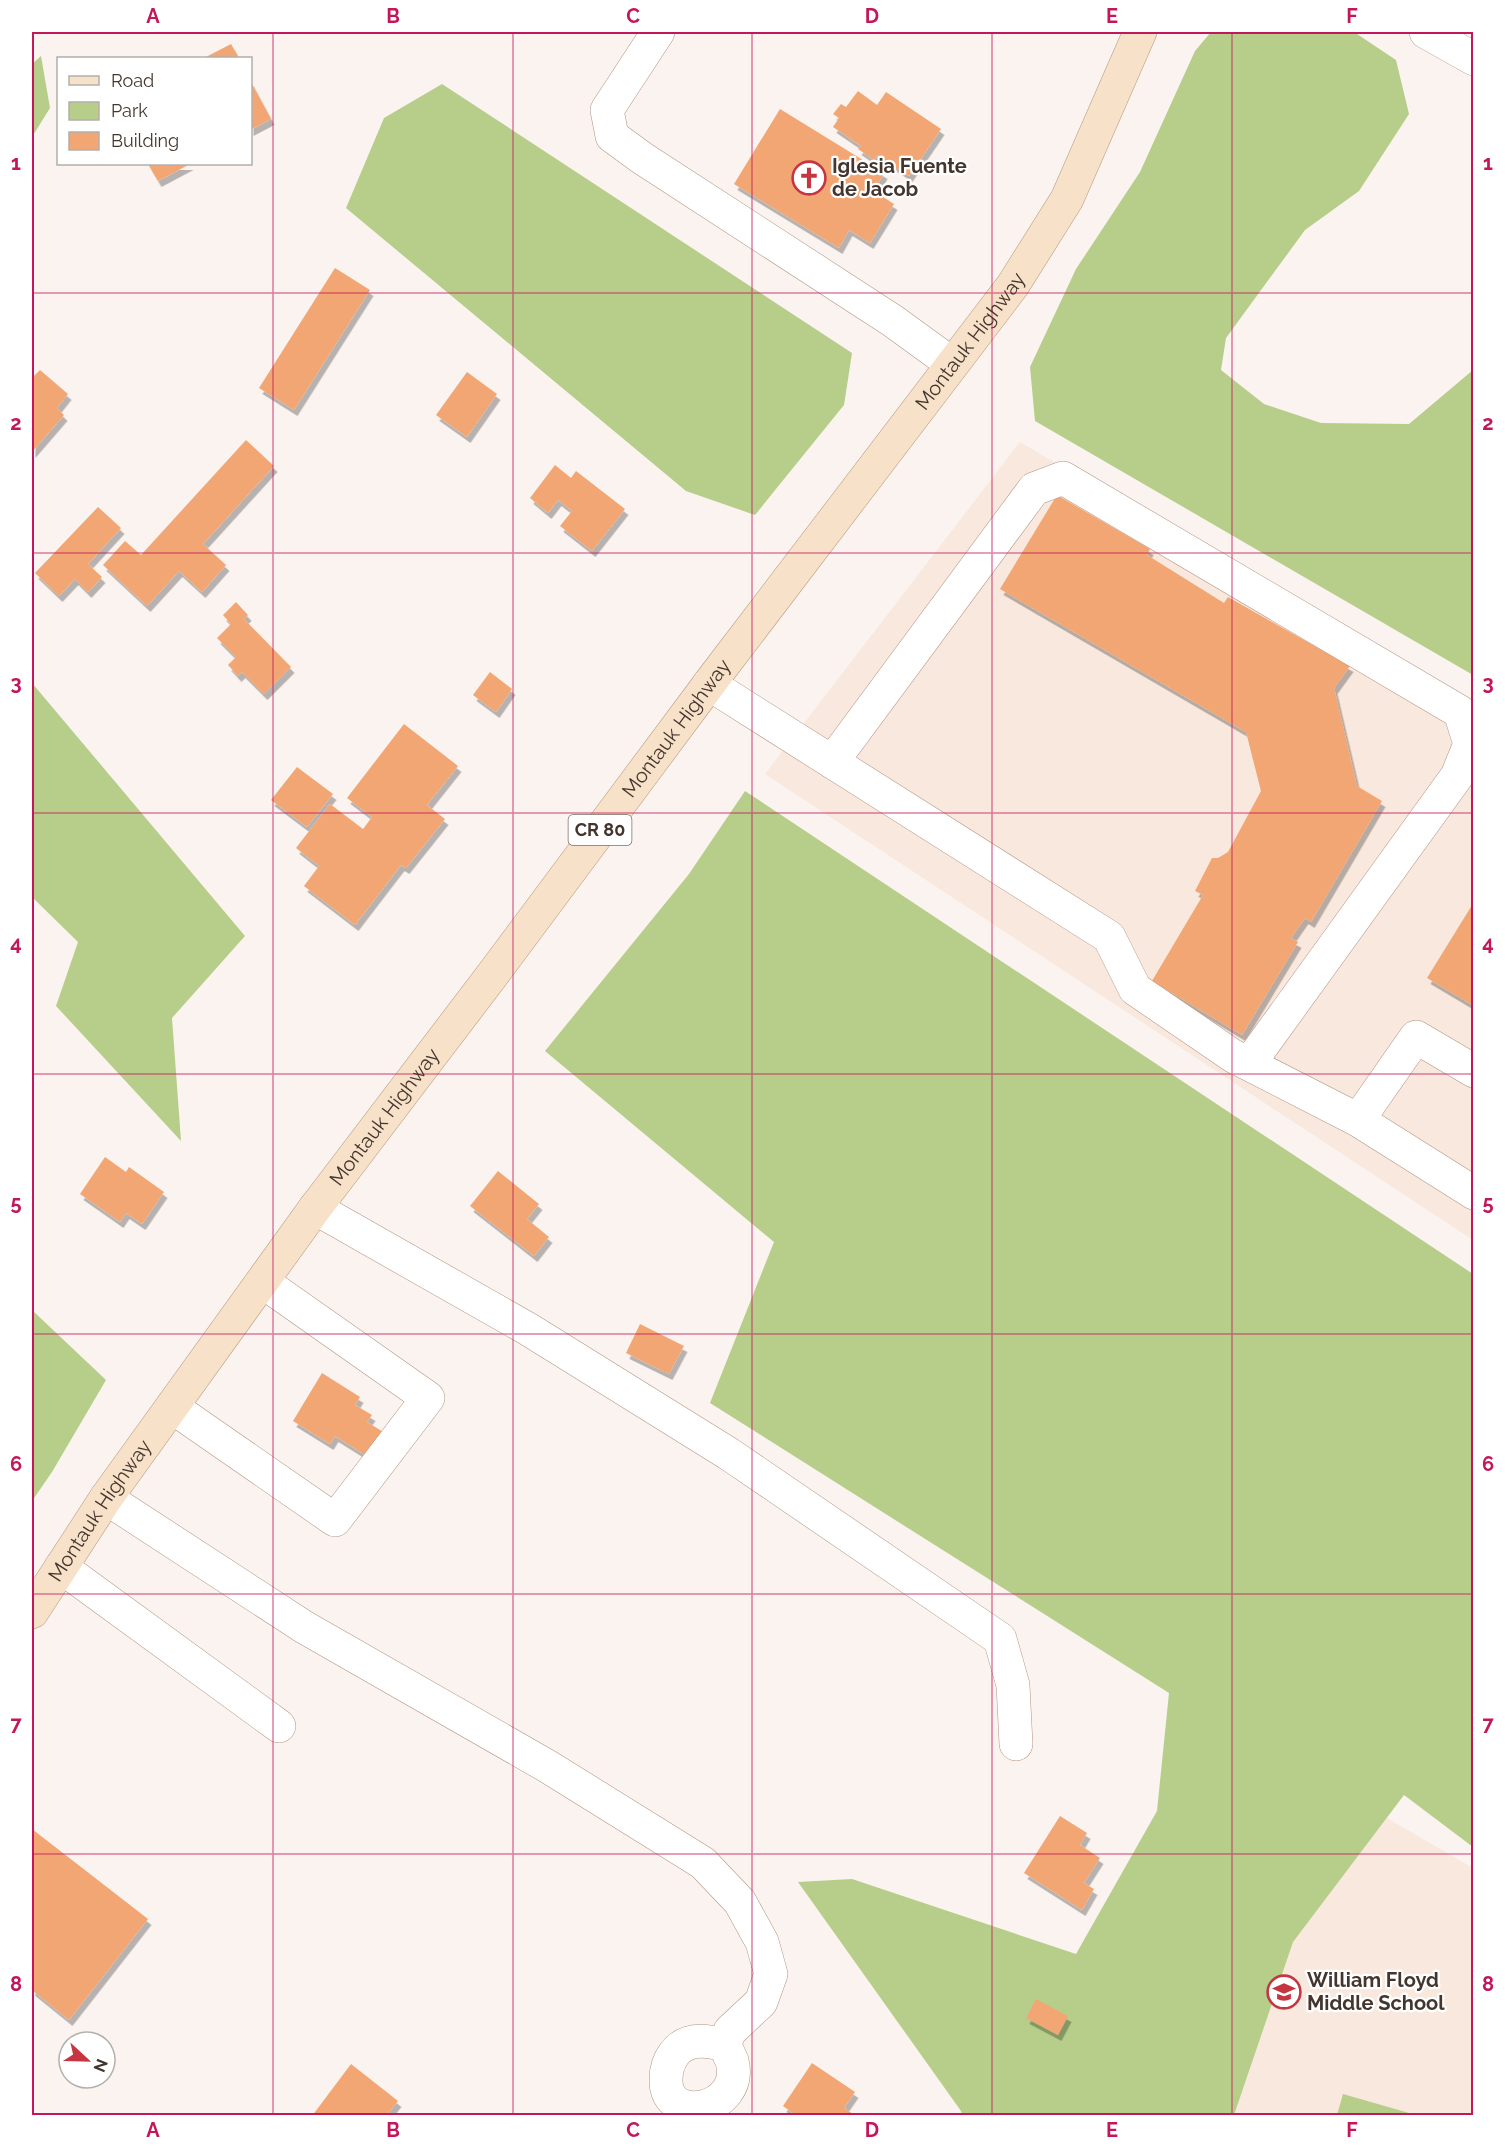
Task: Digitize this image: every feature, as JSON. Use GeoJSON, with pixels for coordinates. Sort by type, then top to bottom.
{"type":"FeatureCollection","features":[{"type":"Feature","properties":{"kind":"main road","name":"Montauk Highway"},"geometry":{"type":"LineString","coordinates":[[32,1612],[106,1498],[315,1208],[709,684],[1013,285],[1067,199],[1140,32]]}},
{"type":"Feature","properties":{"kind":"lane"},"geometry":{"type":"LineString","coordinates":[[658,32],[607,110],[612,136],[642,158],[893,321],[952,364]]}},
{"type":"Feature","properties":{"kind":"lane"},"geometry":{"type":"LineString","coordinates":[[1426,32],[1473,59]]}},
{"type":"Feature","properties":{"kind":"lane"},"geometry":{"type":"LineString","coordinates":[[832,762],[1034,489],[1064,478],[1460,712],[1470,744],[1457,776],[1249,1064]]}},
{"type":"Feature","properties":{"kind":"lane"},"geometry":{"type":"LineString","coordinates":[[709,684],[1109,937],[1135,990],[1233,1056],[1358,1120],[1473,1193]]}},
{"type":"Feature","properties":{"kind":"lane"},"geometry":{"type":"LineString","coordinates":[[1358,1120],[1416,1037],[1473,1071]]}},
{"type":"Feature","properties":{"kind":"lane"},"geometry":{"type":"LineString","coordinates":[[315,1208],[528,1329],[729,1454],[1000,1639],[1013,1685],[1016,1744]]}},
{"type":"Feature","properties":{"kind":"lane"},"geometry":{"type":"LineString","coordinates":[[172,1407],[335,1521],[428,1398],[263,1281]]}},
{"type":"Feature","properties":{"kind":"lane"},"geometry":{"type":"LineString","coordinates":[[106,1498],[304,1627],[547,1766],[703,1863],[740,1902],[762,1942],[771,1974],[761,2002],[730,2031],[724,2045]]}},
{"type":"Feature","properties":{"kind":"lane"},"geometry":{"type":"LineString","coordinates":[[61,1567],[279,1726]]}},
{"type":"Feature","properties":{"kind":"shaded area"},"geometry":{"type":"Polygon","coordinates":[[[1020,442],[1473,709],[1473,1240],[765,774],[1020,442]]]}},
{"type":"Feature","properties":{"kind":"shaded area","name":"William Floyd Middle School"},"geometry":{"type":"Polygon","coordinates":[[[1221,1722],[1473,1868],[1473,2115],[1036,2116],[1221,1722]]]}},
{"type":"Feature","properties":{"kind":"green space"},"geometry":{"type":"Polygon","coordinates":[[[1211,32],[1354,32],[1396,60],[1409,114],[1359,191],[1305,230],[1226,338],[1221,370],[1264,404],[1321,423],[1409,424],[1473,370],[1473,675],[1035,421],[1030,367],[1076,269],[1140,172],[1195,51],[1211,32]]]}},
{"type":"Feature","properties":{"kind":"green space"},"geometry":{"type":"Polygon","coordinates":[[[41,56],[50,108],[32,137],[32,64],[41,56]]]}},
{"type":"Feature","properties":{"kind":"green space"},"geometry":{"type":"Polygon","coordinates":[[[442,84],[852,353],[844,405],[755,515],[686,491],[346,208],[384,118],[442,84]]]}},
{"type":"Feature","properties":{"kind":"green space"},"geometry":{"type":"Polygon","coordinates":[[[32,683],[245,936],[172,1018],[181,1141],[56,1006],[78,942],[32,897],[32,683]]]}},
{"type":"Feature","properties":{"kind":"green space"},"geometry":{"type":"Polygon","coordinates":[[[745,791],[1473,1274],[1473,1847],[1404,1795],[1293,1942],[1234,2115],[962,2115],[798,1882],[852,1879],[1076,1954],[1157,1811],[1169,1693],[710,1403],[774,1242],[545,1051],[689,874],[745,791]]]}},
{"type":"Feature","properties":{"kind":"green space"},"geometry":{"type":"Polygon","coordinates":[[[32,1310],[106,1380],[52,1472],[32,1501],[32,1310]]]}},
{"type":"Feature","properties":{"kind":"green space"},"geometry":{"type":"Polygon","coordinates":[[[1343,2094],[1416,2115],[1337,2115],[1343,2094]]]}},
{"type":"Feature","properties":{"kind":"building"},"geometry":{"type":"Polygon","coordinates":[[[231,44],[238,57],[206,57],[231,44]]]}},
{"type":"Feature","properties":{"kind":"building"},"geometry":{"type":"Polygon","coordinates":[[[252,84],[271,119],[252,129],[252,84]]]}},
{"type":"Feature","properties":{"kind":"building"},"geometry":{"type":"Polygon","coordinates":[[[858,91],[877,105],[886,92],[941,129],[909,176],[877,155],[874,160],[858,149],[861,146],[833,127],[839,118],[833,114],[841,104],[846,107],[858,91]]]}},
{"type":"Feature","properties":{"kind":"building","name":"Iglesia Fuente de Jacob"},"geometry":{"type":"Polygon","coordinates":[[[780,109],[884,173],[874,191],[894,204],[870,243],[849,230],[839,248],[734,184],[780,109]]]}},
{"type":"Feature","properties":{"kind":"building"},"geometry":{"type":"Polygon","coordinates":[[[149,165],[188,165],[158,181],[149,165]]]}},
{"type":"Feature","properties":{"kind":"building"},"geometry":{"type":"Polygon","coordinates":[[[335,268],[370,290],[294,410],[259,388],[335,268]]]}},
{"type":"Feature","properties":{"kind":"building"},"geometry":{"type":"Polygon","coordinates":[[[40,370],[68,394],[57,408],[64,415],[32,452],[32,378],[40,370]]]}},
{"type":"Feature","properties":{"kind":"building"},"geometry":{"type":"Polygon","coordinates":[[[467,372],[497,394],[467,437],[436,415],[467,372]]]}},
{"type":"Feature","properties":{"kind":"building"},"geometry":{"type":"Polygon","coordinates":[[[246,440],[274,466],[203,544],[226,565],[202,592],[179,571],[147,606],[103,565],[125,541],[141,555],[246,440]]]}},
{"type":"Feature","properties":{"kind":"building"},"geometry":{"type":"Polygon","coordinates":[[[555,465],[571,478],[576,471],[625,509],[592,551],[560,526],[572,511],[558,500],[548,513],[530,498],[555,465]]]}},
{"type":"Feature","properties":{"kind":"building"},"geometry":{"type":"Polygon","coordinates":[[[1057,495],[1150,549],[1147,555],[1224,603],[1228,597],[1350,666],[1334,688],[1357,786],[1382,801],[1311,922],[1305,918],[1291,938],[1298,942],[1242,1035],[1152,981],[1203,895],[1195,891],[1212,858],[1218,858],[1228,852],[1261,791],[1246,732],[1000,589],[1057,495]]]}},
{"type":"Feature","properties":{"kind":"building"},"geometry":{"type":"Polygon","coordinates":[[[98,507],[121,528],[88,564],[102,577],[88,592],[75,579],[59,596],[35,573],[98,507]]]}},
{"type":"Feature","properties":{"kind":"building"},"geometry":{"type":"Polygon","coordinates":[[[236,602],[248,615],[244,619],[291,667],[264,694],[242,672],[238,676],[228,665],[236,657],[217,638],[231,624],[223,615],[236,602]]]}},
{"type":"Feature","properties":{"kind":"building"},"geometry":{"type":"Polygon","coordinates":[[[490,672],[512,689],[496,712],[473,695],[490,672]]]}},
{"type":"Feature","properties":{"kind":"building"},"geometry":{"type":"Polygon","coordinates":[[[404,724],[458,766],[427,805],[445,819],[406,868],[401,865],[355,925],[304,886],[319,866],[296,848],[330,804],[363,829],[372,817],[347,798],[404,724]]]}},
{"type":"Feature","properties":{"kind":"building"},"geometry":{"type":"Polygon","coordinates":[[[297,767],[333,794],[307,827],[271,800],[297,767]]]}},
{"type":"Feature","properties":{"kind":"building"},"geometry":{"type":"Polygon","coordinates":[[[1474,902],[1474,1006],[1427,978],[1474,902]]]}},
{"type":"Feature","properties":{"kind":"building"},"geometry":{"type":"Polygon","coordinates":[[[105,1157],[126,1172],[129,1167],[164,1192],[142,1224],[126,1213],[120,1222],[80,1194],[105,1157]]]}},
{"type":"Feature","properties":{"kind":"building"},"geometry":{"type":"Polygon","coordinates":[[[498,1171],[539,1204],[527,1219],[549,1237],[534,1256],[470,1206],[498,1171]]]}},
{"type":"Feature","properties":{"kind":"building"},"geometry":{"type":"Polygon","coordinates":[[[640,1324],[684,1346],[669,1374],[626,1353],[640,1324]]]}},
{"type":"Feature","properties":{"kind":"building"},"geometry":{"type":"Polygon","coordinates":[[[322,1373],[360,1397],[355,1405],[372,1415],[367,1422],[385,1433],[370,1458],[335,1436],[330,1444],[293,1421],[322,1373]]]}},
{"type":"Feature","properties":{"kind":"building"},"geometry":{"type":"Polygon","coordinates":[[[1060,1816],[1087,1833],[1080,1845],[1100,1858],[1084,1883],[1094,1889],[1082,1910],[1024,1873],[1060,1816]]]}},
{"type":"Feature","properties":{"kind":"building"},"geometry":{"type":"Polygon","coordinates":[[[32,1829],[148,1919],[69,2020],[32,1990],[32,1829]]]}},
{"type":"Feature","properties":{"kind":"building"},"geometry":{"type":"Polygon","coordinates":[[[1036,1999],[1068,2016],[1058,2035],[1026,2018],[1036,1999]]]}},
{"type":"Feature","properties":{"kind":"building"},"geometry":{"type":"Polygon","coordinates":[[[812,2063],[855,2092],[844,2108],[856,2116],[797,2116],[783,2106],[812,2063]]]}},
{"type":"Feature","properties":{"kind":"building"},"geometry":{"type":"Polygon","coordinates":[[[351,2064],[398,2101],[386,2116],[312,2116],[351,2064]]]}},
{"type":"Feature","properties":{"kind":"place","name":"Iglesia Fuente de Jacob"},"geometry":{"type":"Point","coordinates":[809,178]}},
{"type":"Feature","properties":{"kind":"place","name":"William Floyd Middle School"},"geometry":{"type":"Point","coordinates":[1284,1992]}}]}
